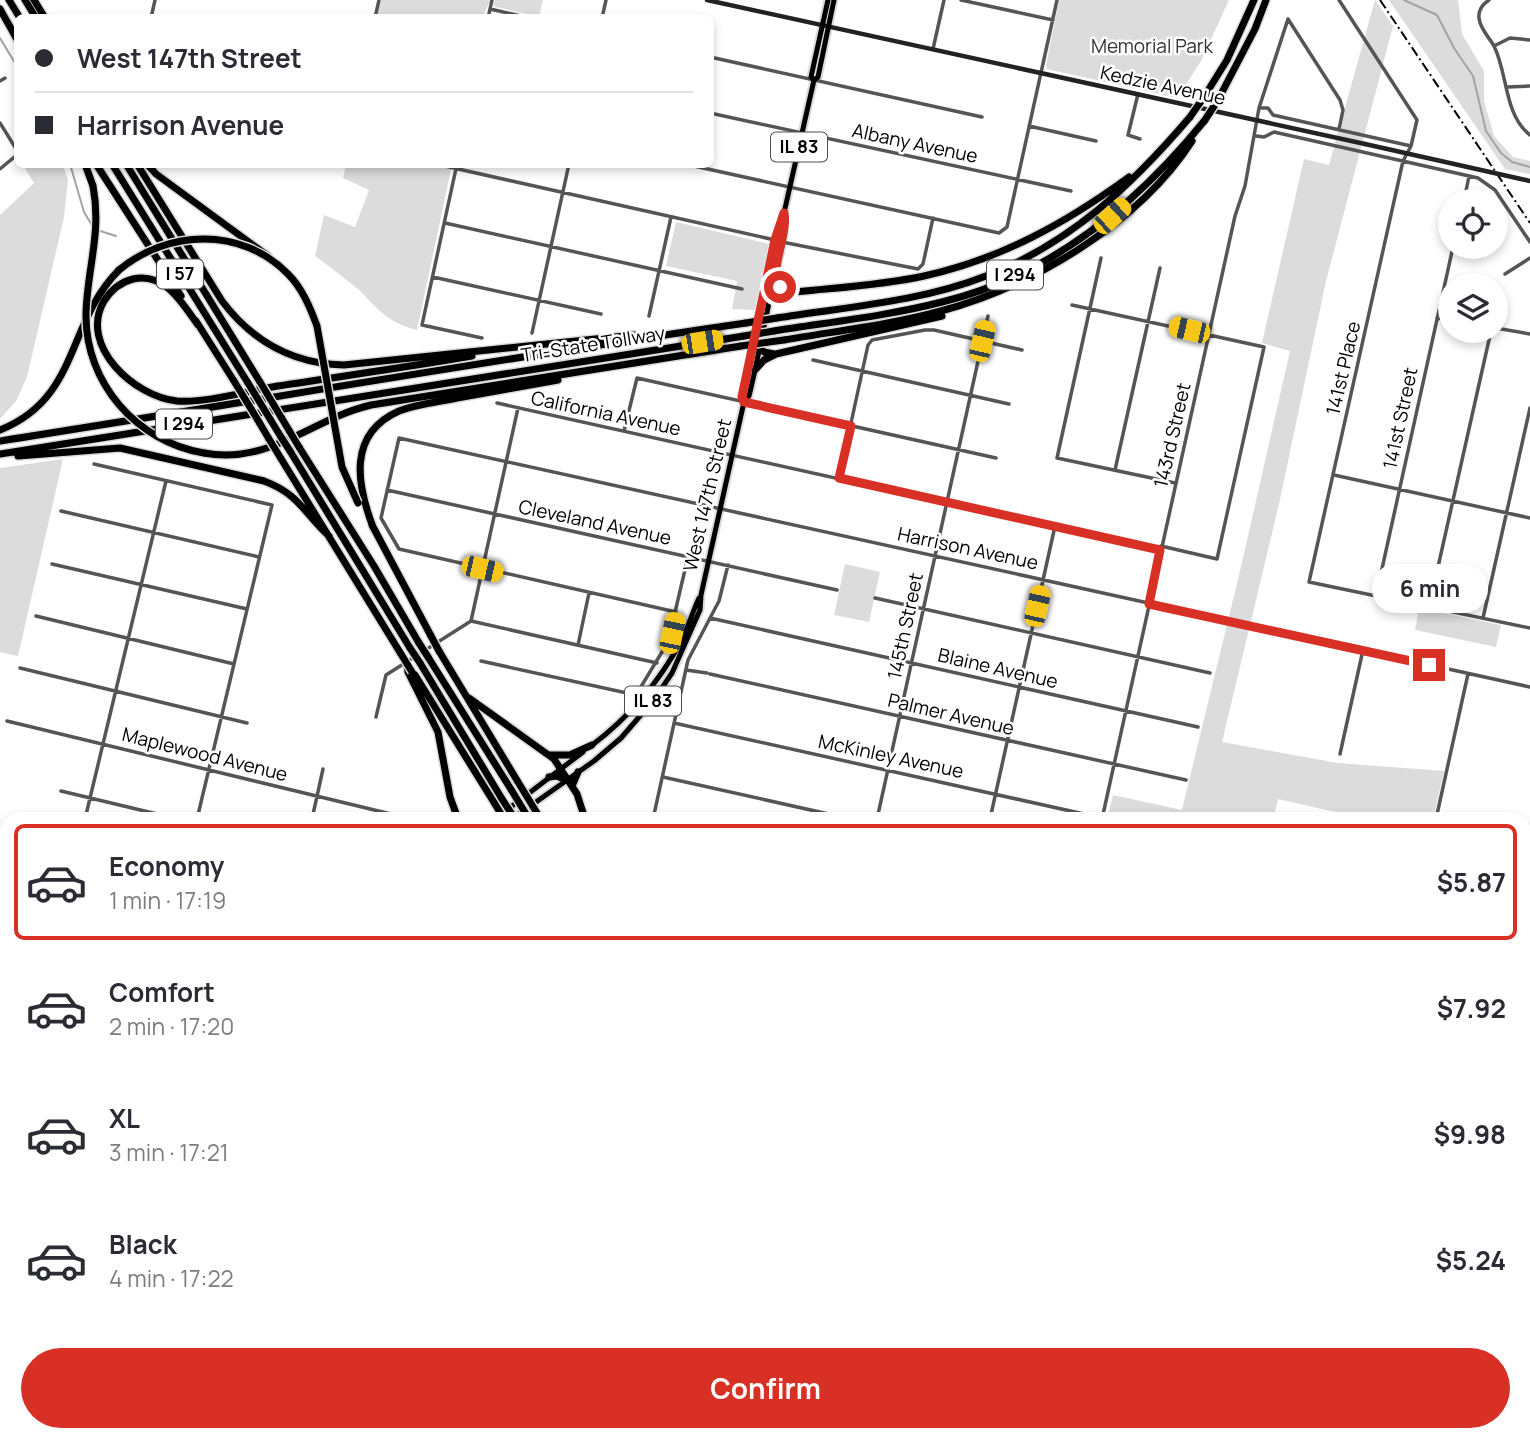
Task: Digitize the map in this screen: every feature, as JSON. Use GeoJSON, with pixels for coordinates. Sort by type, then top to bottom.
{"type":"FeatureCollection","features":[{"type":"Feature","properties":{"kind":"highway","name":"Tri-State Tollway"},"geometry":{"type":"LineString","coordinates":[[0,441],[497,363],[652,335],[898,299],[986,276],[1036,253],[1073,231],[1155,158],[1204,97],[1227,60],[1254,0]]}},
{"type":"Feature","properties":{"kind":"highway","name":"Tri-State Tollway"},"geometry":{"type":"LineString","coordinates":[[0,456],[898,312],[987,289],[1075,243],[1112,216],[1152,180],[1205,120],[1218,100],[1255,29],[1266,0]]}},
{"type":"Feature","properties":{"kind":"highway"},"geometry":{"type":"LineString","coordinates":[[0,9],[14,34]]}},
{"type":"Feature","properties":{"kind":"highway"},"geometry":{"type":"LineString","coordinates":[[86,168],[93,186],[97,232],[86,320],[89,346],[97,371],[118,405],[139,425],[169,443],[204,453],[238,455],[271,448],[350,411],[371,405],[784,340],[937,312],[987,296],[1064,258],[1122,217],[1176,163],[1205,120]]}},
{"type":"Feature","properties":{"kind":"highway"},"geometry":{"type":"LineString","coordinates":[[767,297],[922,276],[992,256],[1072,217],[1155,158]]}},
{"type":"Feature","properties":{"kind":"highway"},"geometry":{"type":"LineString","coordinates":[[99,168],[160,261],[406,663],[438,732],[450,797],[456,812]]}},
{"type":"Feature","properties":{"kind":"highway","name":"I 57"},"geometry":{"type":"LineString","coordinates":[[114,168],[411,648],[508,812]]}},
{"type":"Feature","properties":{"kind":"highway","name":"I 57"},"geometry":{"type":"LineString","coordinates":[[128,168],[525,812]]}},
{"type":"Feature","properties":{"kind":"highway"},"geometry":{"type":"LineString","coordinates":[[139,168],[222,301],[247,330],[279,351],[306,360],[344,365],[620,335],[652,335]]}},
{"type":"Feature","properties":{"kind":"highway"},"geometry":{"type":"LineString","coordinates":[[151,168],[249,240],[299,288],[317,326],[342,467],[439,651],[536,812]]}},
{"type":"Feature","properties":{"kind":"highway"},"geometry":{"type":"LineString","coordinates":[[0,430],[37,409],[58,384],[95,298],[119,270],[132,260],[154,247],[188,239],[227,241],[254,250],[273,261]]}},
{"type":"Feature","properties":{"kind":"highway"},"geometry":{"type":"LineString","coordinates":[[775,274],[780,287],[793,292]]}},
{"type":"Feature","properties":{"kind":"highway"},"geometry":{"type":"LineString","coordinates":[[198,325],[168,287],[146,278],[127,281],[113,289],[102,306],[99,317],[104,348],[123,376],[147,393],[178,401],[446,361],[504,349]]}},
{"type":"Feature","properties":{"kind":"highway"},"geometry":{"type":"LineString","coordinates":[[755,370],[765,359],[776,354],[935,318],[978,303],[987,296]]}},
{"type":"Feature","properties":{"kind":"highway"},"geometry":{"type":"LineString","coordinates":[[757,346],[767,353],[776,354]]}},
{"type":"Feature","properties":{"kind":"highway"},"geometry":{"type":"LineString","coordinates":[[360,502],[359,473],[365,443],[386,419],[415,406],[611,370],[627,364]]}},
{"type":"Feature","properties":{"kind":"highway"},"geometry":{"type":"LineString","coordinates":[[0,456],[99,448],[139,451],[275,485],[298,501],[329,536]]}},
{"type":"Feature","properties":{"kind":"highway"},"geometry":{"type":"LineString","coordinates":[[410,672],[499,801],[502,812]]}},
{"type":"Feature","properties":{"kind":"highway"},"geometry":{"type":"LineString","coordinates":[[469,698],[549,755],[569,783],[581,812]]}},
{"type":"Feature","properties":{"kind":"highway"},"geometry":{"type":"LineString","coordinates":[[549,755],[570,755],[593,745]]}},
{"type":"Feature","properties":{"kind":"highway"},"geometry":{"type":"LineString","coordinates":[[569,783],[578,772]]}},
{"type":"Feature","properties":{"kind":"highway"},"geometry":{"type":"LineString","coordinates":[[549,777],[556,776],[569,783]]}},
{"type":"Feature","properties":{"kind":"main road","name":"Kedzie Avenue"},"geometry":{"type":"LineString","coordinates":[[708,0],[1530,180]]}},
{"type":"Feature","properties":{"kind":"main road","name":"IL 83"},"geometry":{"type":"LineString","coordinates":[[825,26],[828,0]]}},
{"type":"Feature","properties":{"kind":"main road","name":"IL 83"},"geometry":{"type":"LineString","coordinates":[[825,26],[834,0]]}},
{"type":"Feature","properties":{"kind":"main road","name":"West 147th Street"},"geometry":{"type":"LineString","coordinates":[[578,772],[621,738],[653,701],[672,673],[700,610],[744,402],[742,397],[757,346],[767,297],[775,240],[784,213],[814,80],[811,77],[825,26]]}},
{"type":"Feature","properties":{"kind":"main road","name":"West 147th Street"},"geometry":{"type":"LineString","coordinates":[[767,297],[782,242],[784,213]]}},
{"type":"Feature","properties":{"kind":"main road","name":"West 147th Street"},"geometry":{"type":"LineString","coordinates":[[744,402],[750,396],[757,346]]}},
{"type":"Feature","properties":{"kind":"main road","name":"West 147th Street"},"geometry":{"type":"LineString","coordinates":[[504,812],[624,719],[655,683],[681,641],[701,596]]}},
{"type":"Feature","properties":{"kind":"main road"},"geometry":{"type":"LineString","coordinates":[[524,812],[569,783]]}},
{"type":"Feature","properties":{"kind":"street"},"geometry":{"type":"LineString","coordinates":[[489,14],[492,0]]}},
{"type":"Feature","properties":{"kind":"street"},"geometry":{"type":"LineString","coordinates":[[933,49],[944,0]]}},
{"type":"Feature","properties":{"kind":"street"},"geometry":{"type":"LineString","coordinates":[[961,0],[1053,20]]}},
{"type":"Feature","properties":{"kind":"street"},"geometry":{"type":"LineString","coordinates":[[703,168],[999,233],[1007,227],[1057,0]]}},
{"type":"Feature","properties":{"kind":"street"},"geometry":{"type":"LineString","coordinates":[[1259,108],[1268,108],[1273,115],[1412,146],[1417,120],[1339,0]]}},
{"type":"Feature","properties":{"kind":"street"},"geometry":{"type":"LineString","coordinates":[[1489,0],[1479,11],[1479,19],[1494,46],[1508,87],[1513,112],[1518,123],[1530,135]]}},
{"type":"Feature","properties":{"kind":"street"},"geometry":{"type":"LineString","coordinates":[[490,9],[512,14]]}},
{"type":"Feature","properties":{"kind":"street","name":"143rd Street"},"geometry":{"type":"LineString","coordinates":[[1103,812],[1235,216],[1245,186],[1259,108],[1288,19],[1340,100],[1343,110],[1339,129]]}},
{"type":"Feature","properties":{"kind":"street"},"geometry":{"type":"LineString","coordinates":[[1494,46],[1510,37],[1530,40]]}},
{"type":"Feature","properties":{"kind":"street"},"geometry":{"type":"LineString","coordinates":[[714,58],[982,117]]}},
{"type":"Feature","properties":{"kind":"street"},"geometry":{"type":"LineString","coordinates":[[0,81],[5,78]]}},
{"type":"Feature","properties":{"kind":"street"},"geometry":{"type":"LineString","coordinates":[[1508,87],[1530,86]]}},
{"type":"Feature","properties":{"kind":"street"},"geometry":{"type":"LineString","coordinates":[[1138,94],[1128,135],[1140,139]]}},
{"type":"Feature","properties":{"kind":"street","name":"Albany Avenue"},"geometry":{"type":"LineString","coordinates":[[714,114],[1072,191]]}},
{"type":"Feature","properties":{"kind":"street"},"geometry":{"type":"LineString","coordinates":[[0,123],[14,146]]}},
{"type":"Feature","properties":{"kind":"street"},"geometry":{"type":"LineString","coordinates":[[1029,126],[1096,141]]}},
{"type":"Feature","properties":{"kind":"street"},"geometry":{"type":"LineString","coordinates":[[1256,136],[1264,137],[1274,132],[1469,176],[1495,190],[1530,242]]}},
{"type":"Feature","properties":{"kind":"street","name":"141st Place"},"geometry":{"type":"LineString","coordinates":[[1376,596],[1309,582],[1403,161],[1412,146]]}},
{"type":"Feature","properties":{"kind":"street"},"geometry":{"type":"LineString","coordinates":[[0,169],[14,157]]}},
{"type":"Feature","properties":{"kind":"street"},"geometry":{"type":"LineString","coordinates":[[456,168],[422,325],[482,338]]}},
{"type":"Feature","properties":{"kind":"street"},"geometry":{"type":"LineString","coordinates":[[460,168],[775,240]]}},
{"type":"Feature","properties":{"kind":"street"},"geometry":{"type":"LineString","coordinates":[[532,333],[568,168]]}},
{"type":"Feature","properties":{"kind":"street"},"geometry":{"type":"LineString","coordinates":[[1466,189],[1469,176]]}},
{"type":"Feature","properties":{"kind":"street"},"geometry":{"type":"LineString","coordinates":[[649,316],[671,217]]}},
{"type":"Feature","properties":{"kind":"street"},"geometry":{"type":"LineString","coordinates":[[782,242],[913,270],[923,264],[933,218]]}},
{"type":"Feature","properties":{"kind":"street"},"geometry":{"type":"LineString","coordinates":[[444,223],[742,289]]}},
{"type":"Feature","properties":{"kind":"street"},"geometry":{"type":"LineString","coordinates":[[1101,258],[1057,458],[1175,483]]}},
{"type":"Feature","properties":{"kind":"street"},"geometry":{"type":"LineString","coordinates":[[1507,273],[1530,258]]}},
{"type":"Feature","properties":{"kind":"street","name":"141st Street"},"geometry":{"type":"LineString","coordinates":[[1376,596],[1450,259]]}},
{"type":"Feature","properties":{"kind":"street"},"geometry":{"type":"LineString","coordinates":[[1115,470],[1160,268]]}},
{"type":"Feature","properties":{"kind":"street"},"geometry":{"type":"LineString","coordinates":[[433,277],[601,314]]}},
{"type":"Feature","properties":{"kind":"street"},"geometry":{"type":"LineString","coordinates":[[1072,305],[1210,334]]}},
{"type":"Feature","properties":{"kind":"street","name":"145th Street"},"geometry":{"type":"LineString","coordinates":[[879,812],[988,316]]}},
{"type":"Feature","properties":{"kind":"street"},"geometry":{"type":"LineString","coordinates":[[839,478],[868,345],[872,340],[925,330],[1022,350]]}},
{"type":"Feature","properties":{"kind":"street"},"geometry":{"type":"LineString","coordinates":[[1508,330],[1530,334]]}},
{"type":"Feature","properties":{"kind":"street","name":"California Avenue"},"geometry":{"type":"LineString","coordinates":[[497,403],[1217,559],[1264,347],[1210,334]]}},
{"type":"Feature","properties":{"kind":"street"},"geometry":{"type":"LineString","coordinates":[[1429,607],[1487,343]]}},
{"type":"Feature","properties":{"kind":"street"},"geometry":{"type":"LineString","coordinates":[[813,360],[1009,404]]}},
{"type":"Feature","properties":{"kind":"street"},"geometry":{"type":"LineString","coordinates":[[624,431],[636,378],[996,457]]}},
{"type":"Feature","properties":{"kind":"street"},"geometry":{"type":"LineString","coordinates":[[471,621],[518,408]]}},
{"type":"Feature","properties":{"kind":"street"},"geometry":{"type":"LineString","coordinates":[[1483,618],[1530,408]]}},
{"type":"Feature","properties":{"kind":"street","name":"Harrison Avenue"},"geometry":{"type":"LineString","coordinates":[[387,490],[399,438],[1530,687]]}},
{"type":"Feature","properties":{"kind":"street"},"geometry":{"type":"LineString","coordinates":[[94,464],[272,505],[199,812]]}},
{"type":"Feature","properties":{"kind":"street"},"geometry":{"type":"LineString","coordinates":[[1333,475],[1530,518]]}},
{"type":"Feature","properties":{"kind":"street"},"geometry":{"type":"LineString","coordinates":[[87,812],[166,481]]}},
{"type":"Feature","properties":{"kind":"street"},"geometry":{"type":"LineString","coordinates":[[387,490],[381,518],[399,550],[676,612]]}},
{"type":"Feature","properties":{"kind":"street","name":"Cleveland Avenue"},"geometry":{"type":"LineString","coordinates":[[387,490],[838,590]]}},
{"type":"Feature","properties":{"kind":"street"},"geometry":{"type":"LineString","coordinates":[[61,511],[259,557]]}},
{"type":"Feature","properties":{"kind":"street"},"geometry":{"type":"LineString","coordinates":[[992,812],[1055,526]]}},
{"type":"Feature","properties":{"kind":"street"},"geometry":{"type":"LineString","coordinates":[[481,661],[636,695],[668,642],[688,557]]}},
{"type":"Feature","properties":{"kind":"street"},"geometry":{"type":"LineString","coordinates":[[52,564],[247,609]]}},
{"type":"Feature","properties":{"kind":"street"},"geometry":{"type":"LineString","coordinates":[[655,812],[688,660],[719,601],[728,565]]}},
{"type":"Feature","properties":{"kind":"street"},"geometry":{"type":"LineString","coordinates":[[578,645],[589,593]]}},
{"type":"Feature","properties":{"kind":"street"},"geometry":{"type":"LineString","coordinates":[[1376,596],[1530,628]]}},
{"type":"Feature","properties":{"kind":"street"},"geometry":{"type":"LineString","coordinates":[[875,598],[1210,673]]}},
{"type":"Feature","properties":{"kind":"street"},"geometry":{"type":"LineString","coordinates":[[36,615],[234,664]]}},
{"type":"Feature","properties":{"kind":"street","name":"Blaine Avenue"},"geometry":{"type":"LineString","coordinates":[[710,618],[1198,727]]}},
{"type":"Feature","properties":{"kind":"street"},"geometry":{"type":"LineString","coordinates":[[376,717],[386,675],[471,621],[657,663]]}},
{"type":"Feature","properties":{"kind":"street"},"geometry":{"type":"LineString","coordinates":[[1340,754],[1363,650]]}},
{"type":"Feature","properties":{"kind":"street"},"geometry":{"type":"LineString","coordinates":[[20,668],[247,723]]}},
{"type":"Feature","properties":{"kind":"street","name":"Palmer Avenue"},"geometry":{"type":"LineString","coordinates":[[686,670],[1186,780]]}},
{"type":"Feature","properties":{"kind":"street"},"geometry":{"type":"LineString","coordinates":[[1438,812],[1468,674]]}},
{"type":"Feature","properties":{"kind":"street","name":"Maplewood Avenue"},"geometry":{"type":"LineString","coordinates":[[7,721],[383,812]]}},
{"type":"Feature","properties":{"kind":"street","name":"McKinley Avenue"},"geometry":{"type":"LineString","coordinates":[[674,723],[1073,812]]}},
{"type":"Feature","properties":{"kind":"street"},"geometry":{"type":"LineString","coordinates":[[313,812],[323,769]]}},
{"type":"Feature","properties":{"kind":"street"},"geometry":{"type":"LineString","coordinates":[[663,777],[820,812]]}},
{"type":"Feature","properties":{"kind":"street"},"geometry":{"type":"LineString","coordinates":[[61,791],[149,812]]}},
{"type":"Feature","properties":{"kind":"green space"},"geometry":{"type":"Polygon","coordinates":[[[381,0],[490,0],[484,14],[378,14],[381,0]]]}},
{"type":"Feature","properties":{"kind":"green space"},"geometry":{"type":"Polygon","coordinates":[[[495,0],[543,0],[540,14],[526,14],[493,5],[495,0]]]}},
{"type":"Feature","properties":{"kind":"green space","name":"Memorial Park"},"geometry":{"type":"Polygon","coordinates":[[[1059,0],[1229,0],[1201,61],[1177,98],[1047,69],[1059,0]]]}},
{"type":"Feature","properties":{"kind":"green space"},"geometry":{"type":"Polygon","coordinates":[[[1375,0],[1393,26],[1326,281],[1279,504],[1222,742],[1338,763],[1444,771],[1435,812],[1335,812],[1278,799],[1275,812],[1109,812],[1113,795],[1182,810],[1290,351],[1262,343],[1304,159],[1329,165],[1375,0]]]}},
{"type":"Feature","properties":{"kind":"green space"},"geometry":{"type":"Polygon","coordinates":[[[1389,0],[1458,0],[1462,34],[1484,71],[1484,101],[1494,136],[1513,157],[1530,161],[1530,174],[1505,169],[1389,0]]]}},
{"type":"Feature","properties":{"kind":"green space"},"geometry":{"type":"Polygon","coordinates":[[[25,168],[64,168],[68,180],[64,217],[27,377],[16,401],[0,419],[0,215],[34,183],[25,168]]]}},
{"type":"Feature","properties":{"kind":"green space"},"geometry":{"type":"Polygon","coordinates":[[[345,168],[451,168],[417,330],[385,315],[359,290],[315,256],[324,215],[355,227],[369,190],[343,178],[345,168]]]}},
{"type":"Feature","properties":{"kind":"green space"},"geometry":{"type":"Polygon","coordinates":[[[676,222],[769,244],[755,310],[732,309],[737,281],[666,266],[676,222]]]}},
{"type":"Feature","properties":{"kind":"green space"},"geometry":{"type":"Polygon","coordinates":[[[63,459],[18,656],[0,652],[0,468],[63,459]]]}},
{"type":"Feature","properties":{"kind":"green space"},"geometry":{"type":"Polygon","coordinates":[[[845,564],[880,572],[869,622],[834,615],[845,564]]]}},
{"type":"Feature","properties":{"kind":"green space"},"geometry":{"type":"Polygon","coordinates":[[[1419,608],[1501,625],[1496,647],[1415,630],[1419,608]]]}},
{"type":"Feature","properties":{"kind":"waterway"},"geometry":{"type":"LineString","coordinates":[[1404,0],[1437,15],[1454,48],[1473,76],[1486,131],[1501,153],[1512,162],[1530,167]]}},
{"type":"Feature","properties":{"kind":"waterway"},"geometry":{"type":"LineString","coordinates":[[0,38],[14,61]]}},
{"type":"Feature","properties":{"kind":"waterway"},"geometry":{"type":"LineString","coordinates":[[71,168],[84,212],[93,227]]}},
{"type":"Feature","properties":{"kind":"waterway"},"geometry":{"type":"LineString","coordinates":[[97,230],[116,236]]}},
{"type":"Feature","properties":{"kind":"railway"},"geometry":{"type":"LineString","coordinates":[[1380,0],[1530,223]]}},
{"type":"Feature","properties":{"kind":"route"},"geometry":{"type":"LineString","coordinates":[[780,287],[775,274],[785,223],[784,213],[778,224],[742,397],[744,402],[851,426],[839,478],[1160,550],[1149,604],[1429,665]]}}]}
